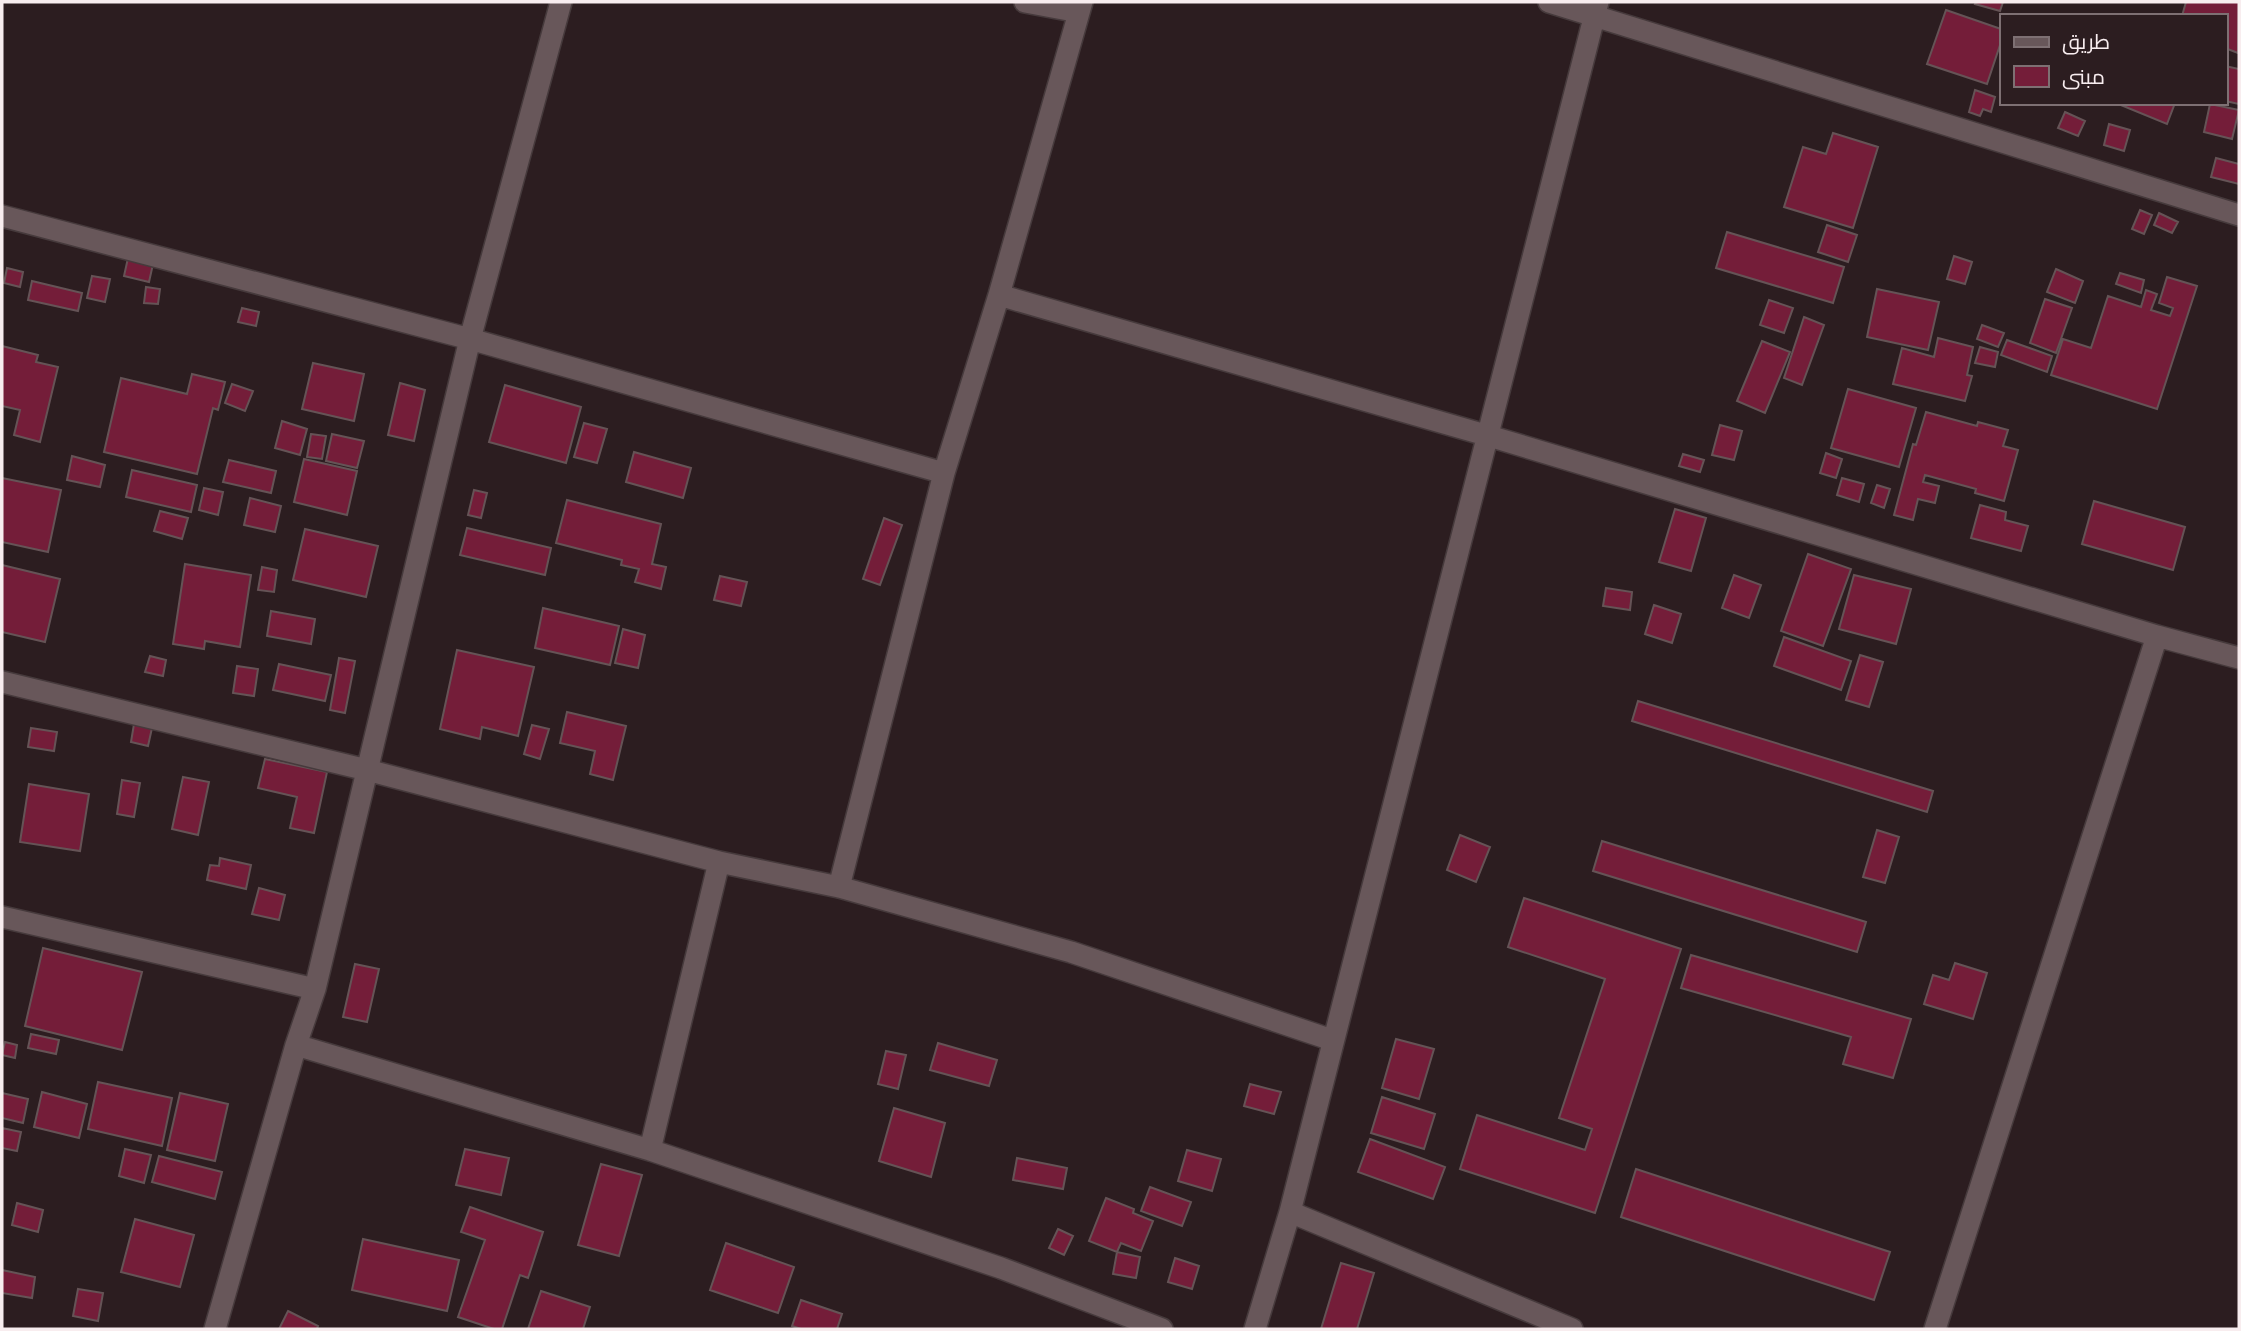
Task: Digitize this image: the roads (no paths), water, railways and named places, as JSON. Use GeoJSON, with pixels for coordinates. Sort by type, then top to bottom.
{"type":"FeatureCollection","features":[{"type":"Feature","properties":{"kind":"street"},"geometry":{"type":"LineString","coordinates":[[215,1329],[296,1045],[315,989],[470,339],[561,2]]}},
{"type":"Feature","properties":{"kind":"street"},"geometry":{"type":"LineString","coordinates":[[838,887],[944,473],[999,295],[1081,7],[1025,2]]}},
{"type":"Feature","properties":{"kind":"street"},"geometry":{"type":"LineString","coordinates":[[1549,2],[1596,9],[2239,215]]}},
{"type":"Feature","properties":{"kind":"street"},"geometry":{"type":"LineString","coordinates":[[1255,1329],[1290,1212],[1596,9]]}},
{"type":"Feature","properties":{"kind":"street"},"geometry":{"type":"LineString","coordinates":[[2,216],[470,339],[944,473]]}},
{"type":"Feature","properties":{"kind":"street"},"geometry":{"type":"LineString","coordinates":[[999,295],[1489,436],[2239,659]]}},
{"type":"Feature","properties":{"kind":"street"},"geometry":{"type":"LineString","coordinates":[[1935,1329],[2157,636]]}},
{"type":"Feature","properties":{"kind":"street"},"geometry":{"type":"LineString","coordinates":[[2,682],[367,770],[719,862],[838,887],[1071,952],[1332,1040]]}},
{"type":"Feature","properties":{"kind":"street"},"geometry":{"type":"LineString","coordinates":[[650,1150],[719,862]]}},
{"type":"Feature","properties":{"kind":"street"},"geometry":{"type":"LineString","coordinates":[[2,916],[315,989]]}},
{"type":"Feature","properties":{"kind":"street"},"geometry":{"type":"LineString","coordinates":[[296,1045],[650,1150],[1001,1268],[1162,1329]]}},
{"type":"Feature","properties":{"kind":"street"},"geometry":{"type":"LineString","coordinates":[[1290,1212],[1572,1329]]}}]}
